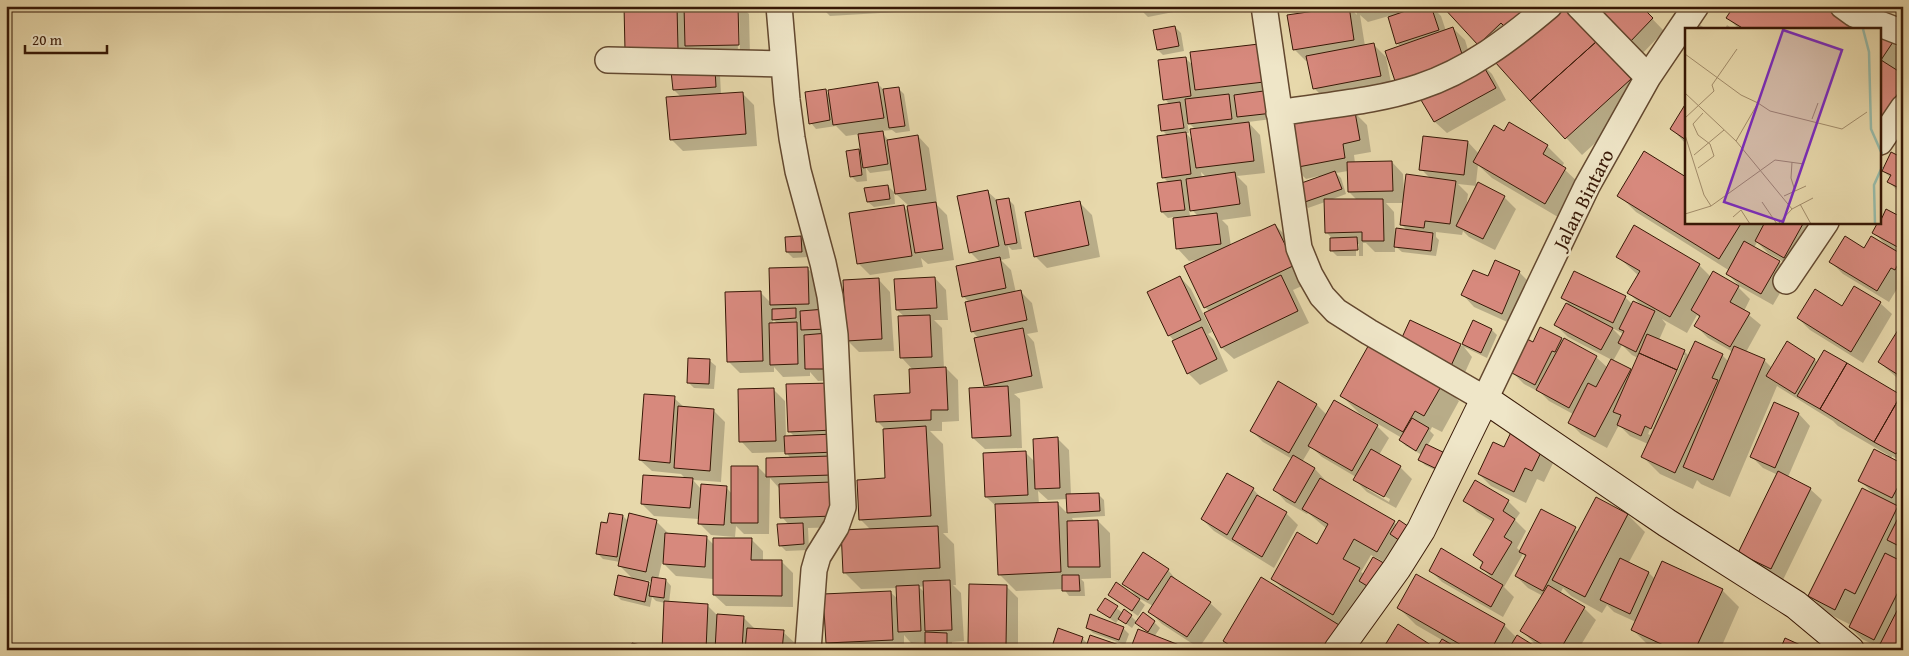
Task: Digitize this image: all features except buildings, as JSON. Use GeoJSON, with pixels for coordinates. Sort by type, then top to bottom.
{"type":"FeatureCollection","features":[{"type":"Feature","properties":{"kind":"street"},"geometry":{"type":"LineString","coordinates":[[779,6],[786,100],[792,138],[798,171],[823,263],[834,326],[843,507],[836,527],[818,556],[814,570],[808,650]]}},
{"type":"Feature","properties":{"kind":"street"},"geometry":{"type":"LineString","coordinates":[[1264,6],[1299,248],[1310,275],[1322,296],[1336,311],[1485,399],[1667,523],[1796,605],[1850,650]]}},
{"type":"Feature","properties":{"kind":"street"},"geometry":{"type":"LineString","coordinates":[[1279,113],[1388,95],[1419,87],[1442,77],[1509,39],[1549,6]]}},
{"type":"Feature","properties":{"kind":"street"},"geometry":{"type":"LineString","coordinates":[[1578,6],[1648,77]]}},
{"type":"Feature","properties":{"kind":"street","name":"Jalan Bintaro"},"geometry":{"type":"LineString","coordinates":[[1485,399],[1587,186],[1648,77],[1696,6]]}},
{"type":"Feature","properties":{"kind":"street"},"geometry":{"type":"LineString","coordinates":[[1852,9],[1903,33]]}},
{"type":"Feature","properties":{"kind":"street"},"geometry":{"type":"LineString","coordinates":[[608,60],[784,64]]}},
{"type":"Feature","properties":{"kind":"street"},"geometry":{"type":"LineString","coordinates":[[1882,139],[1903,108]]}},
{"type":"Feature","properties":{"kind":"street"},"geometry":{"type":"LineString","coordinates":[[1786,281],[1825,224]]}},
{"type":"Feature","properties":{"kind":"street"},"geometry":{"type":"LineString","coordinates":[[1338,650],[1397,568],[1421,530],[1485,399]]}}]}
